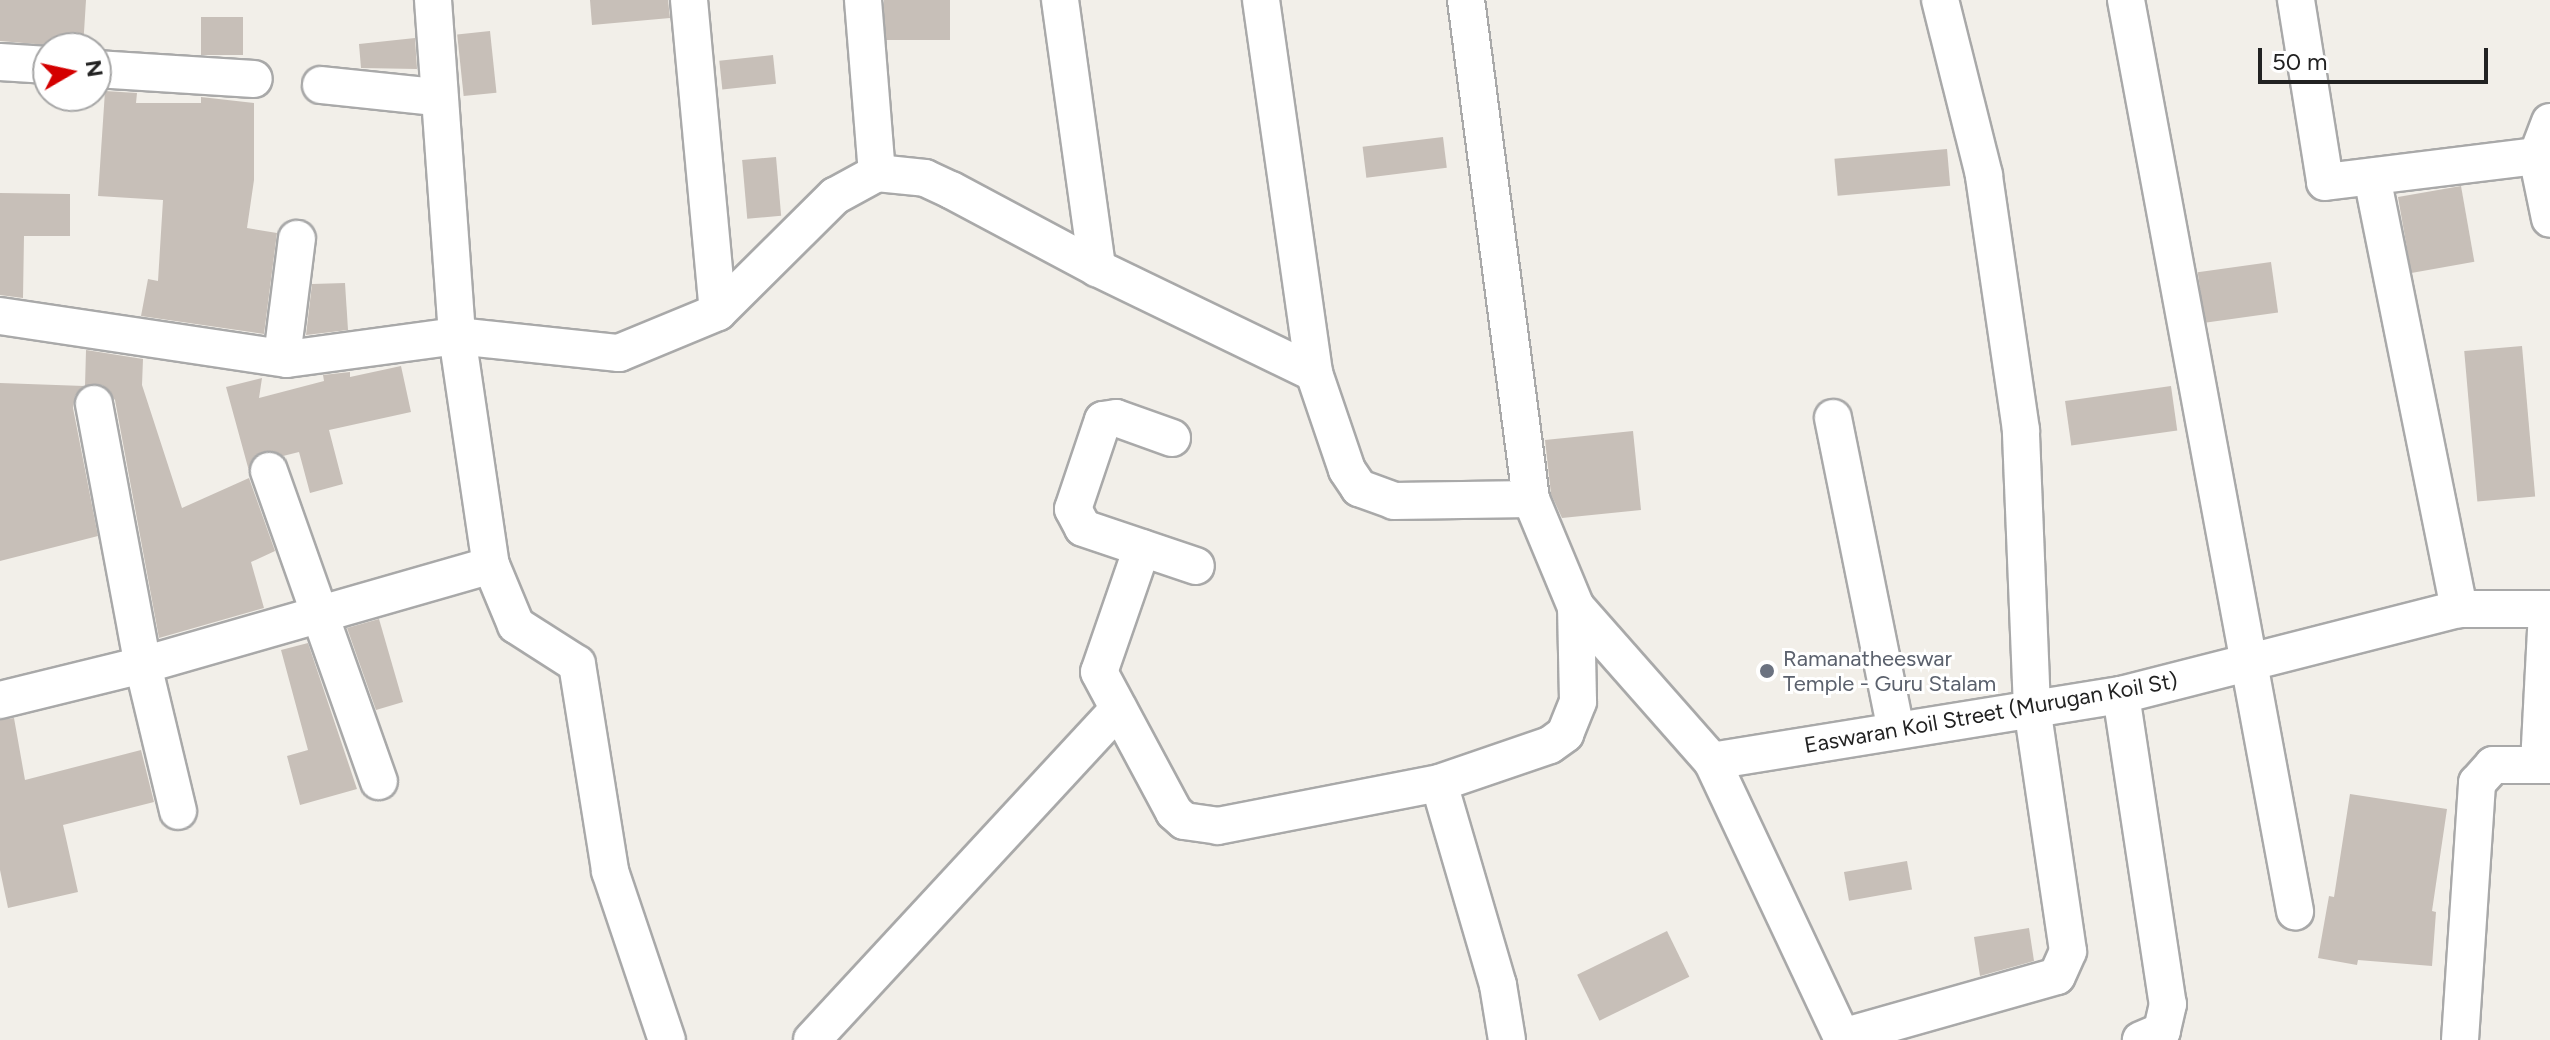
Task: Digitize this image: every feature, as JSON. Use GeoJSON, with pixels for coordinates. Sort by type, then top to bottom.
{"type":"FeatureCollection","features":[{"type":"Feature","properties":{"kind":"street"},"geometry":{"type":"LineString","coordinates":[[433,0],[436,97],[457,336],[491,565],[516,625],[577,664],[610,871],[667,1040]]}},
{"type":"Feature","properties":{"kind":"street"},"geometry":{"type":"LineString","coordinates":[[689,0],[718,312]]}},
{"type":"Feature","properties":{"kind":"street"},"geometry":{"type":"LineString","coordinates":[[863,0],[877,173]]}},
{"type":"Feature","properties":{"kind":"street"},"geometry":{"type":"LineString","coordinates":[[1060,0],[1097,268]]}},
{"type":"Feature","properties":{"kind":"street"},"geometry":{"type":"LineString","coordinates":[[1261,0],[1314,373],[1347,470],[1359,488],[1375,497],[1531,499]]}},
{"type":"Feature","properties":{"kind":"street"},"geometry":{"type":"LineString","coordinates":[[1466,0],[1531,499],[1576,607],[1712,761],[1843,1039],[2048,979],[2065,967],[2068,951],[2032,708],[2021,430],[1984,175],[1940,0]]}},
{"type":"Feature","properties":{"kind":"street"},"geometry":{"type":"LineString","coordinates":[[2126,0],[2295,911]]}},
{"type":"Feature","properties":{"kind":"street"},"geometry":{"type":"LineString","coordinates":[[2296,0],[2325,182],[2537,156]]}},
{"type":"Feature","properties":{"kind":"street"},"geometry":{"type":"LineString","coordinates":[[0,62],[32,64]]}},
{"type":"Feature","properties":{"kind":"street"},"geometry":{"type":"LineString","coordinates":[[112,70],[254,79]]}},
{"type":"Feature","properties":{"kind":"street"},"geometry":{"type":"LineString","coordinates":[[321,85],[436,97]]}},
{"type":"Feature","properties":{"kind":"street"},"geometry":{"type":"LineString","coordinates":[[2550,122],[2537,156],[2550,219]]}},
{"type":"Feature","properties":{"kind":"street"},"geometry":{"type":"LineString","coordinates":[[0,316],[282,357],[457,336],[619,353],[718,312],[835,196],[877,173],[925,178],[1097,268],[1314,373]]}},
{"type":"Feature","properties":{"kind":"street"},"geometry":{"type":"LineString","coordinates":[[2372,177],[2459,609]]}},
{"type":"Feature","properties":{"kind":"street"},"geometry":{"type":"LineString","coordinates":[[282,357],[297,239]]}},
{"type":"Feature","properties":{"kind":"street"},"geometry":{"type":"LineString","coordinates":[[94,404],[143,665],[178,811]]}},
{"type":"Feature","properties":{"kind":"street"},"geometry":{"type":"LineString","coordinates":[[1172,438],[1116,418],[1103,420],[1073,501],[1075,520],[1083,528],[1196,566]]}},
{"type":"Feature","properties":{"kind":"street"},"geometry":{"type":"LineString","coordinates":[[1833,418],[1896,730]]}},
{"type":"Feature","properties":{"kind":"street"},"geometry":{"type":"LineString","coordinates":[[269,471],[317,615],[379,781]]}},
{"type":"Feature","properties":{"kind":"street"},"geometry":{"type":"LineString","coordinates":[[1142,548],[1099,659],[1103,683],[1174,812],[1194,825],[1218,826],[1439,783],[1550,745],[1565,734],[1578,701],[1576,607]]}},
{"type":"Feature","properties":{"kind":"street"},"geometry":{"type":"LineString","coordinates":[[0,700],[143,665],[491,565]]}},
{"type":"Feature","properties":{"kind":"street","name":"Easwaran Koil Street (Murugan Koil St)"},"geometry":{"type":"LineString","coordinates":[[1712,761],[2121,695],[2249,665],[2459,609],[2548,609]]}},
{"type":"Feature","properties":{"kind":"street"},"geometry":{"type":"LineString","coordinates":[[2460,1040],[2477,783],[2493,765],[2544,765],[2548,609]]}},
{"type":"Feature","properties":{"kind":"street"},"geometry":{"type":"LineString","coordinates":[[2121,695],[2168,1004],[2162,1031],[2141,1040]]}},
{"type":"Feature","properties":{"kind":"street"},"geometry":{"type":"LineString","coordinates":[[812,1040],[1118,709]]}},
{"type":"Feature","properties":{"kind":"street"},"geometry":{"type":"LineString","coordinates":[[1439,783],[1498,985],[1507,1040]]}},
{"type":"Feature","properties":{"kind":"building"},"geometry":{"type":"Polygon","coordinates":[[[0,0],[86,0],[84,32],[32,32],[32,44],[0,41],[0,0]]]}},
{"type":"Feature","properties":{"kind":"building"},"geometry":{"type":"Polygon","coordinates":[[[590,0],[668,0],[670,18],[592,25],[590,0]]]}},
{"type":"Feature","properties":{"kind":"building"},"geometry":{"type":"Polygon","coordinates":[[[884,0],[950,0],[950,40],[884,40],[884,0]]]}},
{"type":"Feature","properties":{"kind":"building"},"geometry":{"type":"Polygon","coordinates":[[[201,17],[243,17],[243,55],[201,55],[201,17]]]}},
{"type":"Feature","properties":{"kind":"building"},"geometry":{"type":"Polygon","coordinates":[[[490,31],[496,93],[464,96],[457,34],[490,31]]]}},
{"type":"Feature","properties":{"kind":"building"},"geometry":{"type":"Polygon","coordinates":[[[415,38],[417,69],[361,68],[359,44],[415,38]]]}},
{"type":"Feature","properties":{"kind":"building"},"geometry":{"type":"Polygon","coordinates":[[[773,55],[776,84],[722,89],[719,61],[773,55]]]}},
{"type":"Feature","properties":{"kind":"building"},"geometry":{"type":"Polygon","coordinates":[[[112,91],[137,93],[136,103],[201,103],[201,97],[254,103],[254,180],[247,228],[277,233],[264,334],[141,316],[148,279],[158,281],[163,200],[98,196],[104,112],[112,112],[112,91]]]}},
{"type":"Feature","properties":{"kind":"building"},"geometry":{"type":"Polygon","coordinates":[[[1443,137],[1447,168],[1366,178],[1363,147],[1443,137]]]}},
{"type":"Feature","properties":{"kind":"building"},"geometry":{"type":"Polygon","coordinates":[[[1947,149],[1950,186],[1838,196],[1834,159],[1947,149]]]}},
{"type":"Feature","properties":{"kind":"building"},"geometry":{"type":"Polygon","coordinates":[[[776,157],[781,216],[747,219],[742,160],[776,157]]]}},
{"type":"Feature","properties":{"kind":"building"},"geometry":{"type":"Polygon","coordinates":[[[2461,186],[2474,262],[2411,273],[2398,197],[2461,186]]]}},
{"type":"Feature","properties":{"kind":"building"},"geometry":{"type":"Polygon","coordinates":[[[0,193],[70,194],[70,236],[24,236],[23,298],[0,295],[0,193]]]}},
{"type":"Feature","properties":{"kind":"building"},"geometry":{"type":"Polygon","coordinates":[[[2271,262],[2278,313],[2205,323],[2198,272],[2271,262]]]}},
{"type":"Feature","properties":{"kind":"building"},"geometry":{"type":"Polygon","coordinates":[[[345,283],[348,330],[306,335],[312,284],[345,283]]]}},
{"type":"Feature","properties":{"kind":"building"},"geometry":{"type":"Polygon","coordinates":[[[2522,346],[2535,496],[2477,501],[2464,351],[2522,346]]]}},
{"type":"Feature","properties":{"kind":"building"},"geometry":{"type":"Polygon","coordinates":[[[86,350],[143,359],[142,385],[182,508],[249,478],[275,551],[251,562],[264,608],[159,638],[115,400],[102,385],[85,386],[86,350]]]}},
{"type":"Feature","properties":{"kind":"building"},"geometry":{"type":"Polygon","coordinates":[[[401,366],[411,412],[329,430],[343,484],[310,493],[299,452],[283,456],[261,452],[249,471],[226,387],[262,378],[259,398],[324,381],[323,375],[350,372],[350,377],[401,366]]]}},
{"type":"Feature","properties":{"kind":"building"},"geometry":{"type":"Polygon","coordinates":[[[0,383],[84,386],[75,396],[73,408],[98,536],[0,561],[0,383]]]}},
{"type":"Feature","properties":{"kind":"building"},"geometry":{"type":"Polygon","coordinates":[[[2171,386],[2177,431],[2071,445],[2065,401],[2171,386]]]}},
{"type":"Feature","properties":{"kind":"building"},"geometry":{"type":"Polygon","coordinates":[[[1633,431],[1641,510],[1562,518],[1551,494],[1545,440],[1633,431]]]}},
{"type":"Feature","properties":{"kind":"building"},"geometry":{"type":"Polygon","coordinates":[[[379,619],[403,702],[376,710],[347,628],[379,619]]]}},
{"type":"Feature","properties":{"kind":"building"},"geometry":{"type":"Polygon","coordinates":[[[308,643],[357,789],[300,805],[287,756],[308,750],[281,650],[308,643]]]}},
{"type":"Feature","properties":{"kind":"building"},"geometry":{"type":"Polygon","coordinates":[[[14,718],[25,780],[141,750],[154,802],[63,825],[78,892],[8,908],[0,870],[0,720],[14,718]]]}},
{"type":"Feature","properties":{"kind":"building"},"geometry":{"type":"Polygon","coordinates":[[[2350,794],[2447,809],[2432,911],[2436,912],[2432,966],[2358,960],[2357,965],[2318,958],[2329,896],[2334,897],[2350,794]]]}},
{"type":"Feature","properties":{"kind":"building"},"geometry":{"type":"Polygon","coordinates":[[[1907,861],[1912,890],[1849,901],[1844,872],[1907,861]]]}},
{"type":"Feature","properties":{"kind":"building"},"geometry":{"type":"Polygon","coordinates":[[[2029,928],[2034,961],[1980,976],[1974,937],[2029,928]]]}},
{"type":"Feature","properties":{"kind":"building"},"geometry":{"type":"Polygon","coordinates":[[[1667,931],[1689,977],[1599,1021],[1577,975],[1667,931]]]}},
{"type":"Feature","properties":{"kind":"place","name":"Ramanatheeswar Temple - Guru Stalam"},"geometry":{"type":"Point","coordinates":[1767,671]}}]}
